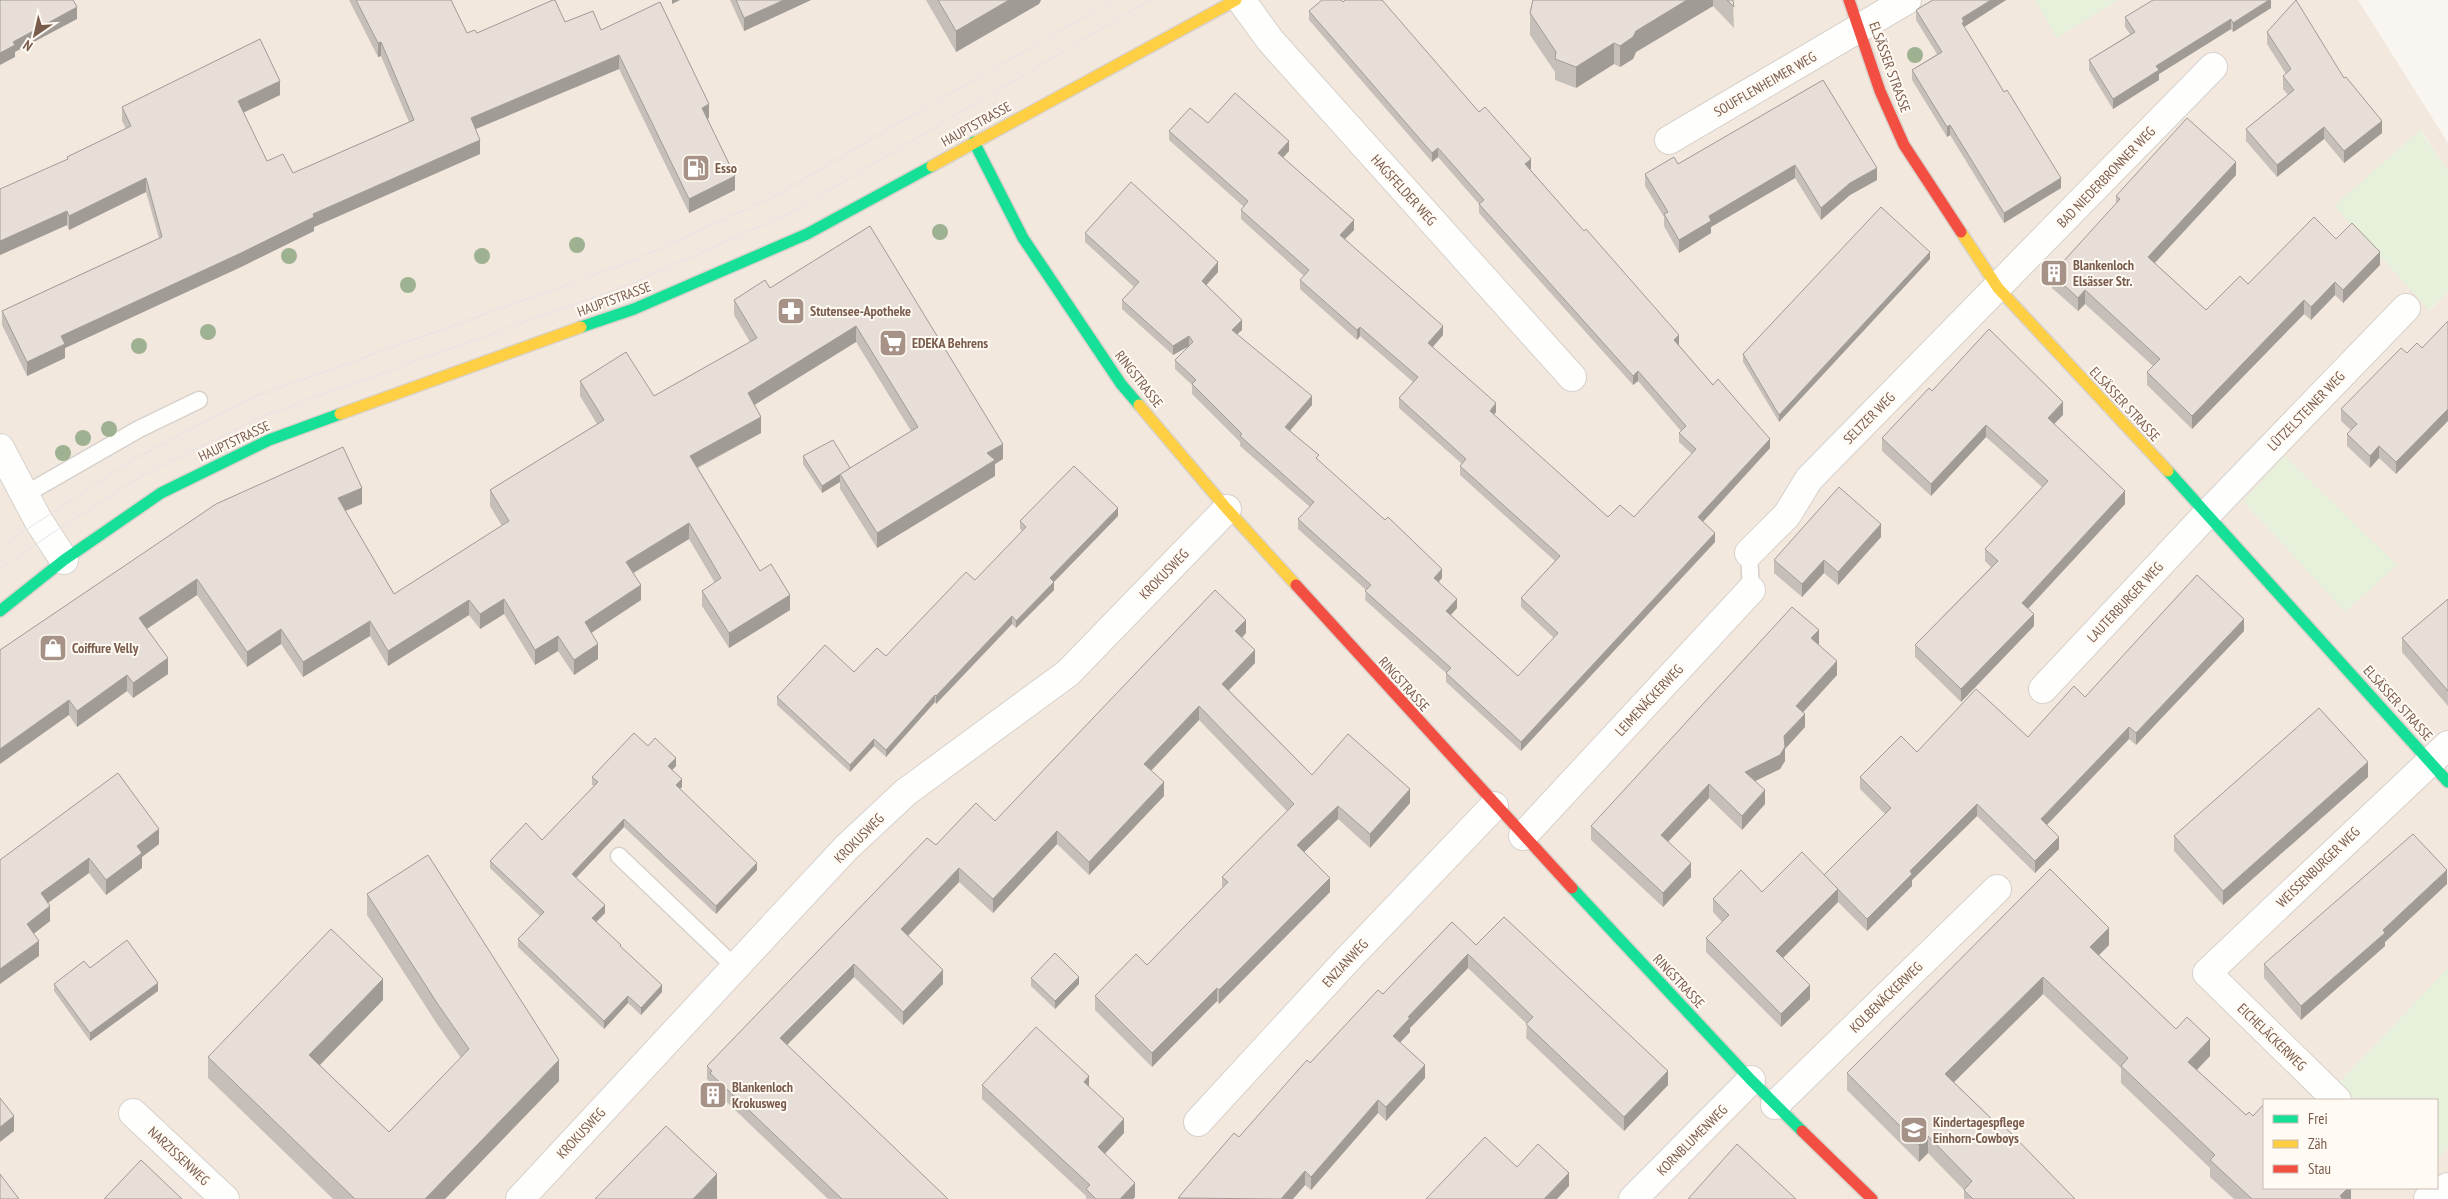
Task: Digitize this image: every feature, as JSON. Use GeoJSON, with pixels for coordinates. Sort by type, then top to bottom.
{"type":"FeatureCollection","features":[{"type":"Feature","properties":{"kind":"street","name":"HAGSFELDER WEG"},"geometry":{"type":"LineString","coordinates":[[1242,0],[1270,40],[1572,377]]}},
{"type":"Feature","properties":{"kind":"street","name":"ELSÄSSER STRASSE"},"geometry":{"type":"LineString","coordinates":[[1849,0],[1880,91],[1904,145],[1998,288],[2207,514],[2439,753],[2448,782]]}},
{"type":"Feature","properties":{"kind":"street","name":"SOUFFLENHEIMER WEG"},"geometry":{"type":"LineString","coordinates":[[1669,140],[1907,0]]}},
{"type":"Feature","properties":{"kind":"street","name":"HAUPTSTRASSE"},"geometry":{"type":"LineString","coordinates":[[0,611],[64,560],[161,493],[269,440],[476,364],[634,310],[807,234],[1220,4]]}},
{"type":"Feature","properties":{"kind":"street","name":"BAD NIEDERBRONNER WEG"},"geometry":{"type":"LineString","coordinates":[[1998,288],[2213,67]]}},
{"type":"Feature","properties":{"kind":"street","name":"RINGSTRASSE"},"geometry":{"type":"LineString","coordinates":[[974,142],[1023,238],[1121,384],[1227,509],[1494,806],[1775,1105],[1872,1199]]}},
{"type":"Feature","properties":{"kind":"street","name":"SELTZER WEG"},"geometry":{"type":"LineString","coordinates":[[1749,554],[1787,514],[1809,479],[1998,288]]}},
{"type":"Feature","properties":{"kind":"street","name":"LÜTZELSTEINER WEG"},"geometry":{"type":"LineString","coordinates":[[2207,514],[2406,308]]}},
{"type":"Feature","properties":{"kind":"street"},"geometry":{"type":"LineString","coordinates":[[0,448],[24,495],[64,560]]}},
{"type":"Feature","properties":{"kind":"street","name":"KROKUSWEG"},"geometry":{"type":"LineString","coordinates":[[520,1199],[846,848],[906,792],[1068,673],[1227,509]]}},
{"type":"Feature","properties":{"kind":"street","name":"LAUTERBURGER WEG"},"geometry":{"type":"LineString","coordinates":[[2043,689],[2207,514]]}},
{"type":"Feature","properties":{"kind":"street","name":"LEIMENÄCKERWEG"},"geometry":{"type":"LineString","coordinates":[[1523,836],[1751,590]]}},
{"type":"Feature","properties":{"kind":"street","name":"WEISSENBURGER WEG"},"geometry":{"type":"LineString","coordinates":[[2207,973],[2439,753]]}},
{"type":"Feature","properties":{"kind":"street","name":"ENZIANWEG"},"geometry":{"type":"LineString","coordinates":[[1198,1122],[1347,960],[1494,806]]}},
{"type":"Feature","properties":{"kind":"street","name":"KOLBENÄCKERWEG"},"geometry":{"type":"LineString","coordinates":[[1775,1105],[1997,889]]}},
{"type":"Feature","properties":{"kind":"street","name":"EICHELÄCKERWEG"},"geometry":{"type":"LineString","coordinates":[[2207,973],[2336,1099]]}},
{"type":"Feature","properties":{"kind":"street","name":"KORNBLUMENWEG"},"geometry":{"type":"LineString","coordinates":[[1633,1199],[1751,1080]]}},
{"type":"Feature","properties":{"kind":"street","name":"NARZISSENWEG"},"geometry":{"type":"LineString","coordinates":[[133,1113],[225,1199]]}},
{"type":"Feature","properties":{"kind":"lane"},"geometry":{"type":"LineString","coordinates":[[24,495],[139,430],[199,400]]}},
{"type":"Feature","properties":{"kind":"lane","name":"LEIMENÄCKERWEG"},"geometry":{"type":"LineString","coordinates":[[1749,554],[1751,590]]}},
{"type":"Feature","properties":{"kind":"lane"},"geometry":{"type":"LineString","coordinates":[[619,856],[736,968]]}},
{"type":"Feature","properties":{"kind":"shaded area"},"geometry":{"type":"Polygon","coordinates":[[[0,0],[2035,0],[2058,37],[2118,0],[2358,0],[2448,143],[2448,171],[2421,130],[2430,310],[2448,291],[2448,968],[2339,1083],[2355,1099],[2263,1099],[2263,1189],[2438,1189],[2438,1158],[2448,1147],[2448,1199],[0,1199],[0,0]]]}},
{"type":"Feature","properties":{"kind":"green space"},"geometry":{"type":"Polygon","coordinates":[[[2035,0],[2118,0],[2057,38],[2035,0]]]}},
{"type":"Feature","properties":{"kind":"green space"},"geometry":{"type":"Polygon","coordinates":[[[2420,130],[2448,171],[2448,291],[2429,310],[2334,206],[2420,130]]]}},
{"type":"Feature","properties":{"kind":"green space"},"geometry":{"type":"Polygon","coordinates":[[[2285,456],[2397,565],[2345,612],[2243,501],[2285,456]]]}},
{"type":"Feature","properties":{"kind":"green space"},"geometry":{"type":"Polygon","coordinates":[[[2448,968],[2448,1147],[2438,1158],[2438,1099],[2355,1099],[2339,1083],[2448,968]]]}},
{"type":"Feature","properties":{"kind":"building"},"geometry":{"type":"Polygon","coordinates":[[[0,0],[73,0],[77,7],[13,42],[15,45],[0,53],[0,0]]]}},
{"type":"Feature","properties":{"kind":"building"},"geometry":{"type":"Polygon","coordinates":[[[356,0],[451,0],[467,33],[475,30],[477,33],[553,0],[555,0],[565,22],[593,11],[601,30],[660,2],[709,104],[702,108],[735,176],[689,199],[619,55],[471,118],[480,140],[313,214],[314,217],[241,253],[61,336],[65,344],[27,362],[2,311],[162,237],[146,178],[69,216],[67,211],[0,241],[0,189],[68,159],[67,157],[131,126],[122,107],[260,39],[280,81],[238,101],[267,161],[283,154],[293,173],[414,120],[381,42],[378,43],[356,0]]]}},
{"type":"Feature","properties":{"kind":"building"},"geometry":{"type":"Polygon","coordinates":[[[736,0],[784,0],[744,18],[736,0]]]}},
{"type":"Feature","properties":{"kind":"building"},"geometry":{"type":"Polygon","coordinates":[[[938,0],[1009,0],[956,31],[938,0]]]}},
{"type":"Feature","properties":{"kind":"building"},"geometry":{"type":"Polygon","coordinates":[[[1322,0],[1341,0],[1343,2],[1345,0],[1382,0],[1479,112],[1485,107],[1531,159],[1525,164],[1584,231],[1586,229],[1679,335],[1674,340],[1713,385],[1718,379],[1770,439],[1698,517],[1715,533],[1521,742],[1446,673],[1451,668],[1365,591],[1371,585],[1298,519],[1314,502],[1240,436],[1242,434],[1192,384],[1196,380],[1175,360],[1193,342],[1189,336],[1173,346],[1122,300],[1139,282],[1085,233],[1131,182],[1218,262],[1202,281],[1242,320],[1232,330],[1312,396],[1285,427],[1319,455],[1316,458],[1385,520],[1388,517],[1442,569],[1434,578],[1457,599],[1446,611],[1518,676],[1558,633],[1521,598],[1560,556],[1460,466],[1466,459],[1399,398],[1418,377],[1360,327],[1357,330],[1300,280],[1309,270],[1241,210],[1248,201],[1169,131],[1190,108],[1208,123],[1235,93],[1289,141],[1278,153],[1354,220],[1340,235],[1443,326],[1428,343],[1496,403],[1490,411],[1608,517],[1620,505],[1634,517],[1696,449],[1679,433],[1686,426],[1638,371],[1633,376],[1479,204],[1484,200],[1438,148],[1432,153],[1309,11],[1322,0]]]}},
{"type":"Feature","properties":{"kind":"building"},"geometry":{"type":"Polygon","coordinates":[[[1533,0],[1687,0],[1636,31],[1633,37],[1620,46],[1614,43],[1576,67],[1555,59],[1556,52],[1530,13],[1533,0]]]}},
{"type":"Feature","properties":{"kind":"building"},"geometry":{"type":"Polygon","coordinates":[[[1727,0],[1733,0],[1734,7],[1727,0]]]}},
{"type":"Feature","properties":{"kind":"building"},"geometry":{"type":"Polygon","coordinates":[[[1933,0],[1991,0],[1962,18],[1964,22],[1962,23],[2004,92],[2007,90],[2061,178],[2004,213],[1950,125],[1947,127],[1912,70],[1942,52],[1916,10],[1933,0]]]}},
{"type":"Feature","properties":{"kind":"building"},"geometry":{"type":"Polygon","coordinates":[[[2153,0],[2269,0],[2233,23],[2231,19],[2156,66],[2159,70],[2113,99],[2089,60],[2135,32],[2125,17],[2153,0]]]}},
{"type":"Feature","properties":{"kind":"building"},"geometry":{"type":"Polygon","coordinates":[[[2296,0],[2344,78],[2346,77],[2382,121],[2344,151],[2324,127],[2277,165],[2246,129],[2294,90],[2283,76],[2291,69],[2267,32],[2296,0]]]}},
{"type":"Feature","properties":{"kind":"building"},"geometry":{"type":"Polygon","coordinates":[[[1823,80],[1877,168],[1850,183],[1821,208],[1795,165],[1709,216],[1711,221],[1679,240],[1664,214],[1668,212],[1645,174],[1674,157],[1678,164],[1823,80]]]}},
{"type":"Feature","properties":{"kind":"building"},"geometry":{"type":"Polygon","coordinates":[[[2187,118],[2236,162],[2148,257],[2206,310],[2240,276],[2248,284],[2314,217],[2336,239],[2352,223],[2380,252],[2343,290],[2335,282],[2311,307],[2304,300],[2192,416],[2147,372],[2160,359],[2085,290],[2078,298],[2052,274],[2120,199],[2116,196],[2187,118]]]}},
{"type":"Feature","properties":{"kind":"building"},"geometry":{"type":"Polygon","coordinates":[[[1881,207],[1930,252],[1779,415],[1743,354],[1881,207]]]}},
{"type":"Feature","properties":{"kind":"building"},"geometry":{"type":"Polygon","coordinates":[[[870,226],[1003,444],[987,453],[995,460],[877,533],[840,474],[918,427],[856,326],[748,393],[761,417],[690,456],[760,571],[771,564],[790,595],[729,633],[702,591],[721,578],[689,523],[626,562],[641,585],[585,622],[598,644],[574,660],[558,636],[535,650],[504,599],[480,614],[469,600],[388,651],[370,621],[303,662],[281,629],[247,652],[197,579],[139,618],[168,658],[133,683],[127,675],[77,711],[69,700],[0,749],[0,650],[216,504],[343,447],[362,488],[338,498],[394,594],[509,521],[490,490],[604,420],[580,381],[626,352],[654,396],[757,338],[734,300],[765,280],[770,288],[870,226]]]}},
{"type":"Feature","properties":{"kind":"building"},"geometry":{"type":"Polygon","coordinates":[[[2448,321],[2448,409],[2396,462],[2379,446],[2370,456],[2347,434],[2357,424],[2341,409],[2401,348],[2407,353],[2417,343],[2422,348],[2448,321]]]}},
{"type":"Feature","properties":{"kind":"building"},"geometry":{"type":"Polygon","coordinates":[[[1989,329],[2063,402],[2048,418],[2125,491],[2022,603],[2034,614],[1961,689],[1915,645],[1998,561],[1985,549],[2048,481],[1986,425],[1931,484],[1882,438],[1929,388],[1932,391],[1989,329]]]}},
{"type":"Feature","properties":{"kind":"building"},"geometry":{"type":"Polygon","coordinates":[[[833,440],[850,468],[822,486],[803,456],[833,440]]]}},
{"type":"Feature","properties":{"kind":"building"},"geometry":{"type":"Polygon","coordinates":[[[1074,466],[1118,508],[1050,578],[1054,582],[1016,621],[1012,616],[935,695],[886,750],[874,739],[850,765],[777,697],[825,645],[854,672],[877,648],[886,656],[966,572],[975,580],[1026,527],[1020,521],[1074,466]]]}},
{"type":"Feature","properties":{"kind":"building"},"geometry":{"type":"Polygon","coordinates":[[[1839,487],[1881,524],[1838,572],[1824,560],[1802,584],[1774,560],[1839,487]]]}},
{"type":"Feature","properties":{"kind":"building"},"geometry":{"type":"Polygon","coordinates":[[[2197,575],[2244,619],[2136,733],[2129,727],[2041,819],[2059,837],[2035,861],[1977,804],[1910,871],[1912,874],[1867,919],[1824,875],[1891,808],[1860,777],[1901,736],[1917,752],[1976,689],[2028,737],[2074,686],[2085,697],[2197,575]]]}},
{"type":"Feature","properties":{"kind":"building"},"geometry":{"type":"Polygon","coordinates":[[[1215,590],[1246,620],[1235,631],[1255,650],[1222,684],[1312,775],[1348,734],[1410,789],[1370,834],[1338,806],[1297,845],[1330,878],[1219,990],[1217,988],[1152,1053],[1095,996],[1136,954],[1147,965],[1228,882],[1222,877],[1294,804],[1199,706],[1144,764],[1164,782],[1089,862],[1057,831],[993,899],[959,868],[901,929],[943,970],[903,1012],[854,964],[780,1038],[948,1199],[842,1199],[710,1073],[712,1071],[707,1066],[927,838],[936,845],[976,803],[995,821],[1215,590]]]}},
{"type":"Feature","properties":{"kind":"building"},"geometry":{"type":"Polygon","coordinates":[[[2448,599],[2448,691],[2402,638],[2448,599]]]}},
{"type":"Feature","properties":{"kind":"building"},"geometry":{"type":"Polygon","coordinates":[[[1792,607],[1819,630],[1811,638],[1837,661],[1796,706],[1805,714],[1784,736],[1785,747],[1780,755],[1745,772],[1765,790],[1742,816],[1709,784],[1661,835],[1691,863],[1663,893],[1591,826],[1792,607]]]}},
{"type":"Feature","properties":{"kind":"building"},"geometry":{"type":"Polygon","coordinates":[[[2319,708],[2368,762],[2223,891],[2174,836],[2319,708]]]}},
{"type":"Feature","properties":{"kind":"building"},"geometry":{"type":"Polygon","coordinates":[[[634,733],[648,746],[655,738],[676,758],[668,766],[682,779],[676,785],[757,863],[716,906],[624,819],[572,874],[605,905],[592,918],[662,985],[641,1008],[628,996],[604,1021],[518,939],[544,912],[490,861],[526,823],[542,840],[598,782],[592,777],[634,733]]]}},
{"type":"Feature","properties":{"kind":"building"},"geometry":{"type":"Polygon","coordinates":[[[118,773],[159,829],[137,846],[142,853],[106,880],[89,858],[41,893],[50,906],[27,924],[39,941],[0,969],[0,860],[118,773]]]}},
{"type":"Feature","properties":{"kind":"building"},"geometry":{"type":"Polygon","coordinates":[[[2413,834],[2447,870],[2383,930],[2385,933],[2301,1006],[2264,964],[2413,834]]]}},
{"type":"Feature","properties":{"kind":"building"},"geometry":{"type":"Polygon","coordinates":[[[1802,852],[1838,889],[1776,951],[1810,985],[1781,1014],[1706,938],[1729,915],[1713,899],[1741,870],[1762,892],[1802,852]]]}},
{"type":"Feature","properties":{"kind":"building"},"geometry":{"type":"Polygon","coordinates":[[[428,855],[559,1060],[425,1199],[355,1199],[208,1057],[331,929],[383,979],[309,1055],[389,1132],[469,1049],[367,894],[428,855]]]}},
{"type":"Feature","properties":{"kind":"building"},"geometry":{"type":"Polygon","coordinates":[[[2050,869],[2109,928],[2090,947],[2176,1029],[2187,1017],[2210,1039],[2188,1062],[2246,1115],[2249,1112],[2253,1116],[2263,1105],[2263,1189],[2347,1189],[2340,1196],[2343,1199],[2252,1199],[2210,1160],[2215,1155],[2121,1066],[2128,1058],[2043,977],[1945,1074],[2001,1128],[2003,1125],[2075,1199],[1973,1199],[1964,1190],[1972,1181],[1928,1136],[1919,1145],[1847,1073],[2050,869]]]}},
{"type":"Feature","properties":{"kind":"building"},"geometry":{"type":"Polygon","coordinates":[[[1504,917],[1668,1071],[1624,1117],[1526,1024],[1533,1017],[1468,954],[1408,1017],[1410,1018],[1393,1036],[1425,1065],[1386,1107],[1378,1100],[1311,1177],[1305,1171],[1281,1199],[1178,1198],[1234,1133],[1239,1137],[1307,1060],[1310,1063],[1378,990],[1383,994],[1452,922],[1476,945],[1504,917]]]}},
{"type":"Feature","properties":{"kind":"building"},"geometry":{"type":"Polygon","coordinates":[[[127,940],[158,983],[90,1033],[54,984],[84,961],[90,968],[127,940]]]}},
{"type":"Feature","properties":{"kind":"building"},"geometry":{"type":"Polygon","coordinates":[[[1055,953],[1079,977],[1055,1001],[1031,978],[1055,953]]]}},
{"type":"Feature","properties":{"kind":"building"},"geometry":{"type":"Polygon","coordinates":[[[1036,1027],[1089,1076],[1084,1082],[1124,1119],[1098,1147],[1135,1183],[1120,1199],[1096,1199],[1086,1189],[1090,1185],[982,1085],[1036,1027]]]}},
{"type":"Feature","properties":{"kind":"building"},"geometry":{"type":"Polygon","coordinates":[[[0,1098],[14,1116],[0,1127],[0,1098]]]}},
{"type":"Feature","properties":{"kind":"building"},"geometry":{"type":"Polygon","coordinates":[[[666,1126],[717,1174],[693,1199],[595,1199],[666,1126]]]}},
{"type":"Feature","properties":{"kind":"building"},"geometry":{"type":"Polygon","coordinates":[[[1485,1137],[1517,1167],[1538,1144],[1569,1173],[1544,1199],[1426,1199],[1485,1137]]]}},
{"type":"Feature","properties":{"kind":"building"},"geometry":{"type":"Polygon","coordinates":[[[1737,1144],[1796,1199],[1688,1199],[1737,1144]]]}},
{"type":"Feature","properties":{"kind":"building"},"geometry":{"type":"Polygon","coordinates":[[[141,1160],[182,1199],[104,1199],[141,1160]]]}},
{"type":"Feature","properties":{"kind":"building"},"geometry":{"type":"Polygon","coordinates":[[[0,1174],[19,1199],[0,1199],[0,1174]]]}},
{"type":"Feature","properties":{"kind":"tram line"},"geometry":{"type":"LineString","coordinates":[[0,547],[134,459],[251,398],[633,261],[779,194],[883,132],[1114,0]]}},
{"type":"Feature","properties":{"kind":"tram line"},"geometry":{"type":"LineString","coordinates":[[0,569],[143,475],[263,416],[633,283],[792,212],[1150,0]]}},
{"type":"Feature","properties":{"kind":"traffic: fast"},"geometry":{"type":"LineString","coordinates":[[974,142],[1023,238],[1121,384],[1139,405]]}},
{"type":"Feature","properties":{"kind":"traffic: fast"},"geometry":{"type":"LineString","coordinates":[[581,327],[634,309],[807,234],[932,166]]}},
{"type":"Feature","properties":{"kind":"traffic: fast"},"geometry":{"type":"LineString","coordinates":[[0,611],[64,560],[161,493],[269,440],[340,414]]}},
{"type":"Feature","properties":{"kind":"traffic: fast"},"geometry":{"type":"LineString","coordinates":[[2168,471],[2448,782]]}},
{"type":"Feature","properties":{"kind":"traffic: fast"},"geometry":{"type":"LineString","coordinates":[[1572,888],[1751,1080],[1802,1131]]}},
{"type":"Feature","properties":{"kind":"traffic: slow"},"geometry":{"type":"LineString","coordinates":[[932,166],[1236,0]]}},
{"type":"Feature","properties":{"kind":"traffic: slow"},"geometry":{"type":"LineString","coordinates":[[1961,232],[1998,288],[2168,471]]}},
{"type":"Feature","properties":{"kind":"traffic: slow"},"geometry":{"type":"LineString","coordinates":[[340,414],[581,327]]}},
{"type":"Feature","properties":{"kind":"traffic: slow"},"geometry":{"type":"LineString","coordinates":[[1139,405],[1227,509],[1296,585]]}},
{"type":"Feature","properties":{"kind":"traffic: jam"},"geometry":{"type":"LineString","coordinates":[[1849,0],[1880,91],[1904,145],[1961,232]]}},
{"type":"Feature","properties":{"kind":"traffic: jam"},"geometry":{"type":"LineString","coordinates":[[1296,585],[1572,888]]}},
{"type":"Feature","properties":{"kind":"traffic: jam"},"geometry":{"type":"LineString","coordinates":[[1802,1131],[1872,1199]]}},
{"type":"Feature","properties":{"kind":"place","name":"Esso"},"geometry":{"type":"Point","coordinates":[696,168]}},
{"type":"Feature","properties":{"kind":"place","name":"Blankenloch Elsässer Str."},"geometry":{"type":"Point","coordinates":[2054,273]}},
{"type":"Feature","properties":{"kind":"place","name":"Stutensee-Apotheke"},"geometry":{"type":"Point","coordinates":[791,311]}},
{"type":"Feature","properties":{"kind":"place","name":"EDEKA Behrens"},"geometry":{"type":"Point","coordinates":[893,343]}},
{"type":"Feature","properties":{"kind":"place","name":"Coiffure Velly"},"geometry":{"type":"Point","coordinates":[53,648]}},
{"type":"Feature","properties":{"kind":"place","name":"Blankenloch Krokusweg"},"geometry":{"type":"Point","coordinates":[713,1095]}},
{"type":"Feature","properties":{"kind":"place","name":"Kindertagespflege Einhorn-Cowboys"},"geometry":{"type":"Point","coordinates":[1914,1130]}}]}
